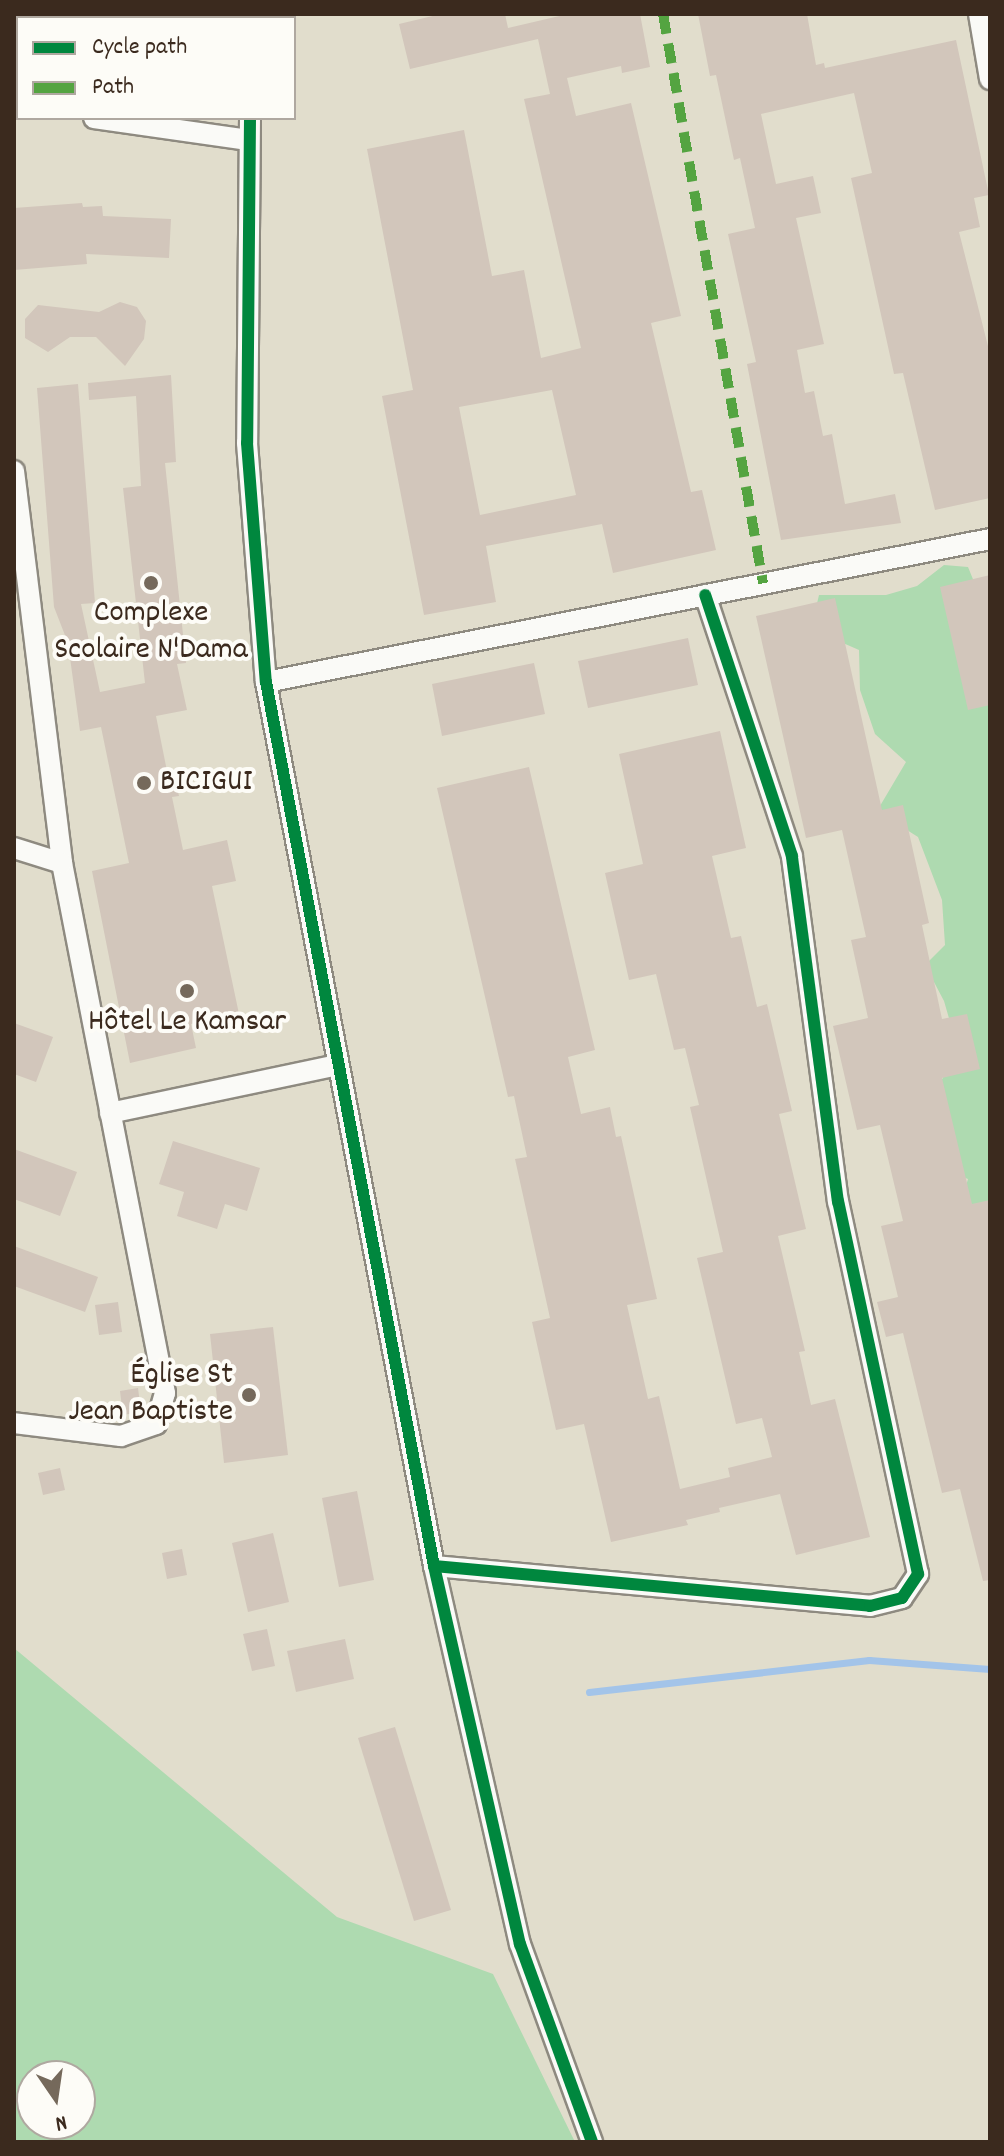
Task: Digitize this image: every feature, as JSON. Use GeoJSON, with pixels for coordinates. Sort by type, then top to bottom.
{"type":"FeatureCollection","features":[{"type":"Feature","properties":{"kind":"street"},"geometry":{"type":"LineString","coordinates":[[979,14],[990,79]]}},
{"type":"Feature","properties":{"kind":"street"},"geometry":{"type":"LineString","coordinates":[[108,120],[248,140]]}},
{"type":"Feature","properties":{"kind":"street"},"geometry":{"type":"LineString","coordinates":[[250,120],[247,443],[266,682],[434,1566],[520,1944],[592,2142]]}},
{"type":"Feature","properties":{"kind":"street"},"geometry":{"type":"LineString","coordinates":[[14,471],[62,863],[165,1393],[156,1424],[121,1436],[14,1423]]}},
{"type":"Feature","properties":{"kind":"street"},"geometry":{"type":"LineString","coordinates":[[266,682],[990,539]]}},
{"type":"Feature","properties":{"kind":"street"},"geometry":{"type":"LineString","coordinates":[[434,1566],[870,1606],[902,1598],[918,1574],[838,1202],[792,856],[705,595]]}},
{"type":"Feature","properties":{"kind":"street"},"geometry":{"type":"LineString","coordinates":[[14,848],[62,863]]}},
{"type":"Feature","properties":{"kind":"street"},"geometry":{"type":"LineString","coordinates":[[110,1113],[338,1065]]}},
{"type":"Feature","properties":{"kind":"green space"},"geometry":{"type":"Polygon","coordinates":[[[944,565],[968,567],[990,621],[990,1222],[960,1207],[968,1179],[937,1167],[932,1096],[944,1076],[962,1063],[944,1001],[925,965],[945,945],[942,900],[918,837],[877,811],[906,762],[875,734],[860,690],[859,650],[811,629],[819,595],[886,595],[917,586],[944,565]]]}},
{"type":"Feature","properties":{"kind":"green space"},"geometry":{"type":"Polygon","coordinates":[[[14,1648],[337,1917],[493,1974],[575,2142],[14,2142],[14,1648]]]}},
{"type":"Feature","properties":{"kind":"building"},"geometry":{"type":"Polygon","coordinates":[[[441,14],[505,14],[508,28],[568,14],[640,14],[650,67],[622,73],[621,66],[567,78],[576,116],[631,103],[681,316],[651,323],[691,492],[702,490],[716,550],[613,573],[602,524],[486,546],[496,602],[424,615],[382,396],[413,390],[367,149],[464,130],[492,276],[524,270],[541,358],[581,348],[524,99],[550,94],[538,39],[410,69],[399,24],[441,14]],[[552,390],[459,407],[480,515],[576,495],[552,390]]]}},
{"type":"Feature","properties":{"kind":"building"},"geometry":{"type":"Polygon","coordinates":[[[698,14],[807,14],[816,65],[824,63],[825,68],[956,40],[989,195],[974,198],[980,227],[959,232],[990,354],[990,498],[935,510],[903,373],[894,374],[851,178],[872,173],[854,93],[761,114],[776,184],[813,176],[821,213],[796,218],[824,344],[797,350],[805,393],[814,391],[823,436],[832,434],[845,504],[895,494],[901,523],[781,540],[747,364],[756,362],[728,234],[755,228],[740,158],[734,160],[716,75],[710,76],[698,14]]]}},
{"type":"Feature","properties":{"kind":"building"},"geometry":{"type":"Polygon","coordinates":[[[82,203],[83,207],[102,206],[103,216],[171,219],[169,258],[86,254],[87,264],[14,270],[14,208],[82,203]]]}},
{"type":"Feature","properties":{"kind":"building"},"geometry":{"type":"Polygon","coordinates":[[[120,302],[137,307],[146,321],[144,339],[125,366],[96,337],[70,337],[48,352],[25,338],[25,319],[38,305],[99,312],[120,302]]]}},
{"type":"Feature","properties":{"kind":"building"},"geometry":{"type":"Polygon","coordinates":[[[171,375],[176,462],[165,463],[186,663],[177,664],[187,710],[156,716],[167,771],[173,769],[179,796],[172,797],[183,850],[227,840],[236,881],[212,886],[239,1014],[191,1024],[196,1048],[130,1063],[92,871],[129,863],[101,727],[80,731],[68,643],[54,607],[37,388],[78,384],[95,603],[81,604],[100,692],[145,683],[123,488],[141,486],[136,396],[89,400],[88,383],[171,375]]]}},
{"type":"Feature","properties":{"kind":"building"},"geometry":{"type":"Polygon","coordinates":[[[990,575],[990,705],[968,710],[940,587],[990,575]]]}},
{"type":"Feature","properties":{"kind":"building"},"geometry":{"type":"Polygon","coordinates":[[[835,598],[882,810],[903,805],[929,923],[922,925],[942,1019],[967,1014],[980,1069],[942,1078],[972,1204],[990,1200],[990,1580],[983,1581],[960,1489],[942,1493],[903,1333],[886,1337],[877,1302],[898,1297],[881,1226],[903,1221],[880,1125],[857,1130],[833,1026],[868,1018],[851,940],[866,937],[842,830],[806,838],[756,616],[835,598]]]}},
{"type":"Feature","properties":{"kind":"building"},"geometry":{"type":"Polygon","coordinates":[[[688,638],[698,685],[588,708],[578,661],[688,638]]]}},
{"type":"Feature","properties":{"kind":"building"},"geometry":{"type":"Polygon","coordinates":[[[534,663],[545,714],[442,736],[432,684],[534,663]]]}},
{"type":"Feature","properties":{"kind":"building"},"geometry":{"type":"Polygon","coordinates":[[[720,731],[746,848],[712,856],[731,938],[741,936],[757,1007],[767,1004],[792,1111],[779,1114],[806,1229],[778,1236],[805,1351],[799,1352],[811,1405],[835,1399],[870,1537],[796,1555],[780,1494],[719,1508],[720,1512],[686,1520],[688,1525],[611,1542],[584,1424],[556,1430],[532,1322],[550,1318],[515,1159],[527,1157],[514,1096],[508,1097],[437,788],[529,767],[595,1050],[568,1057],[581,1114],[610,1107],[616,1137],[621,1136],[657,1299],[627,1305],[648,1399],[659,1396],[680,1489],[730,1477],[728,1468],[772,1457],[762,1418],[736,1424],[697,1258],[723,1252],[690,1107],[699,1105],[685,1048],[674,1050],[656,974],[629,980],[605,873],[643,864],[619,754],[720,731]]]}},
{"type":"Feature","properties":{"kind":"building"},"geometry":{"type":"Polygon","coordinates":[[[14,1023],[53,1037],[36,1082],[14,1074],[14,1023]]]}},
{"type":"Feature","properties":{"kind":"building"},"geometry":{"type":"Polygon","coordinates":[[[173,1141],[260,1168],[247,1211],[225,1204],[217,1229],[177,1216],[184,1192],[159,1184],[173,1141]]]}},
{"type":"Feature","properties":{"kind":"building"},"geometry":{"type":"Polygon","coordinates":[[[14,1149],[77,1172],[60,1216],[14,1199],[14,1149]]]}},
{"type":"Feature","properties":{"kind":"building"},"geometry":{"type":"Polygon","coordinates":[[[14,1246],[98,1277],[85,1312],[14,1286],[14,1246]]]}},
{"type":"Feature","properties":{"kind":"building"},"geometry":{"type":"Polygon","coordinates":[[[118,1302],[122,1332],[99,1335],[95,1305],[118,1302]]]}},
{"type":"Feature","properties":{"kind":"building","name":"Église St Jean Baptiste"},"geometry":{"type":"Polygon","coordinates":[[[273,1327],[288,1455],[224,1463],[210,1334],[273,1327]]]}},
{"type":"Feature","properties":{"kind":"building"},"geometry":{"type":"Polygon","coordinates":[[[138,1388],[141,1412],[123,1415],[120,1391],[138,1388]]]}},
{"type":"Feature","properties":{"kind":"building"},"geometry":{"type":"Polygon","coordinates":[[[60,1468],[65,1490],[43,1495],[38,1473],[60,1468]]]}},
{"type":"Feature","properties":{"kind":"building"},"geometry":{"type":"Polygon","coordinates":[[[357,1491],[374,1580],[339,1587],[322,1498],[357,1491]]]}},
{"type":"Feature","properties":{"kind":"building"},"geometry":{"type":"Polygon","coordinates":[[[273,1533],[289,1602],[248,1612],[232,1543],[273,1533]]]}},
{"type":"Feature","properties":{"kind":"building"},"geometry":{"type":"Polygon","coordinates":[[[182,1549],[187,1575],[167,1579],[162,1553],[182,1549]]]}},
{"type":"Feature","properties":{"kind":"building"},"geometry":{"type":"Polygon","coordinates":[[[267,1629],[275,1666],[252,1671],[243,1634],[267,1629]]]}},
{"type":"Feature","properties":{"kind":"building"},"geometry":{"type":"Polygon","coordinates":[[[345,1639],[354,1679],[296,1692],[287,1651],[345,1639]]]}},
{"type":"Feature","properties":{"kind":"building"},"geometry":{"type":"Polygon","coordinates":[[[395,1727],[451,1910],[414,1921],[358,1738],[395,1727]]]}},
{"type":"Feature","properties":{"kind":"waterway"},"geometry":{"type":"LineString","coordinates":[[589,1692],[869,1660],[990,1669]]}},
{"type":"Feature","properties":{"kind":"marked path"},"geometry":{"type":"LineString","coordinates":[[663,14],[763,583]]}},
{"type":"Feature","properties":{"kind":"cycle path"},"geometry":{"type":"LineString","coordinates":[[250,120],[247,443],[266,682],[434,1566],[520,1944],[592,2142]]}},
{"type":"Feature","properties":{"kind":"cycle path"},"geometry":{"type":"LineString","coordinates":[[434,1566],[870,1606],[902,1598],[918,1574],[838,1202],[792,856],[705,595]]}},
{"type":"Feature","properties":{"kind":"place","name":"Complexe Scolaire N'Dama"},"geometry":{"type":"Point","coordinates":[151,583]}},
{"type":"Feature","properties":{"kind":"place","name":"BICIGUI"},"geometry":{"type":"Point","coordinates":[144,783]}},
{"type":"Feature","properties":{"kind":"place","name":"Hôtel Le Kamsar"},"geometry":{"type":"Point","coordinates":[187,991]}},
{"type":"Feature","properties":{"kind":"place","name":"Église St Jean Baptiste"},"geometry":{"type":"Point","coordinates":[249,1395]}}]}
